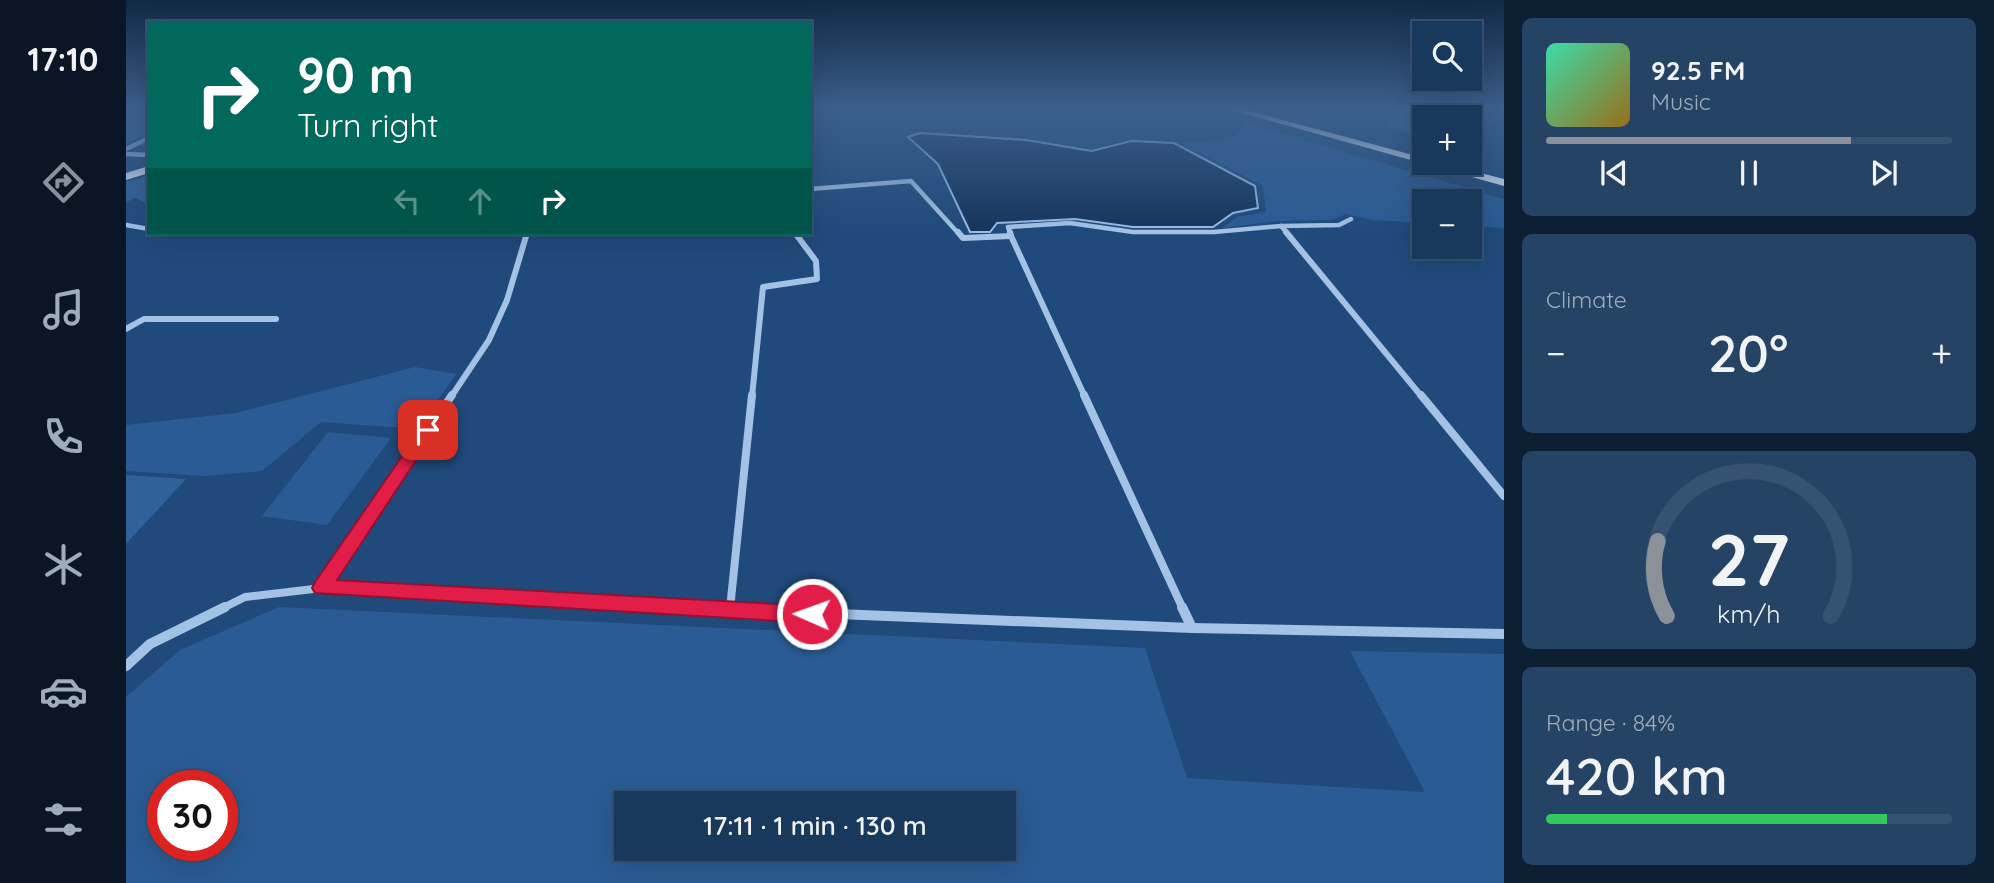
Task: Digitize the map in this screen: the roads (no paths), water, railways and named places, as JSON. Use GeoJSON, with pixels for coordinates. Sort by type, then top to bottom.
{"type":"FeatureCollection","features":[{"type":"Feature","properties":{"kind":"main road"},"geometry":{"type":"LineString","coordinates":[[1381,149],[1412,158]]}},
{"type":"Feature","properties":{"kind":"main road"},"geometry":{"type":"LineString","coordinates":[[1482,166],[1504,172]]}},
{"type":"Feature","properties":{"kind":"main road"},"geometry":{"type":"LineString","coordinates":[[126,177],[147,170]]}},
{"type":"Feature","properties":{"kind":"main road"},"geometry":{"type":"LineString","coordinates":[[1474,175],[1504,183]]}},
{"type":"Feature","properties":{"kind":"street"},"geometry":{"type":"LineString","coordinates":[[126,154],[147,155]]}},
{"type":"Feature","properties":{"kind":"street"},"geometry":{"type":"LineString","coordinates":[[812,189],[911,181],[963,238],[1011,236]]}},
{"type":"Feature","properties":{"kind":"street"},"geometry":{"type":"LineString","coordinates":[[1192,628],[1050,326],[1008,227],[1070,223],[1133,232],[1214,232],[1281,226],[1339,225],[1351,219]]}},
{"type":"Feature","properties":{"kind":"street"},"geometry":{"type":"LineString","coordinates":[[126,225],[147,229]]}},
{"type":"Feature","properties":{"kind":"street"},"geometry":{"type":"LineString","coordinates":[[1281,226],[1504,496]]}},
{"type":"Feature","properties":{"kind":"street"},"geometry":{"type":"LineString","coordinates":[[322,588],[489,340],[507,300],[526,235]]}},
{"type":"Feature","properties":{"kind":"street"},"geometry":{"type":"LineString","coordinates":[[730,611],[763,287],[817,279],[816,261],[796,235]]}},
{"type":"Feature","properties":{"kind":"street"},"geometry":{"type":"LineString","coordinates":[[126,329],[144,319],[276,319]]}},
{"type":"Feature","properties":{"kind":"street"},"geometry":{"type":"LineString","coordinates":[[126,666],[150,644],[245,597],[322,588],[730,611],[1192,628],[1504,634]]}}]}
